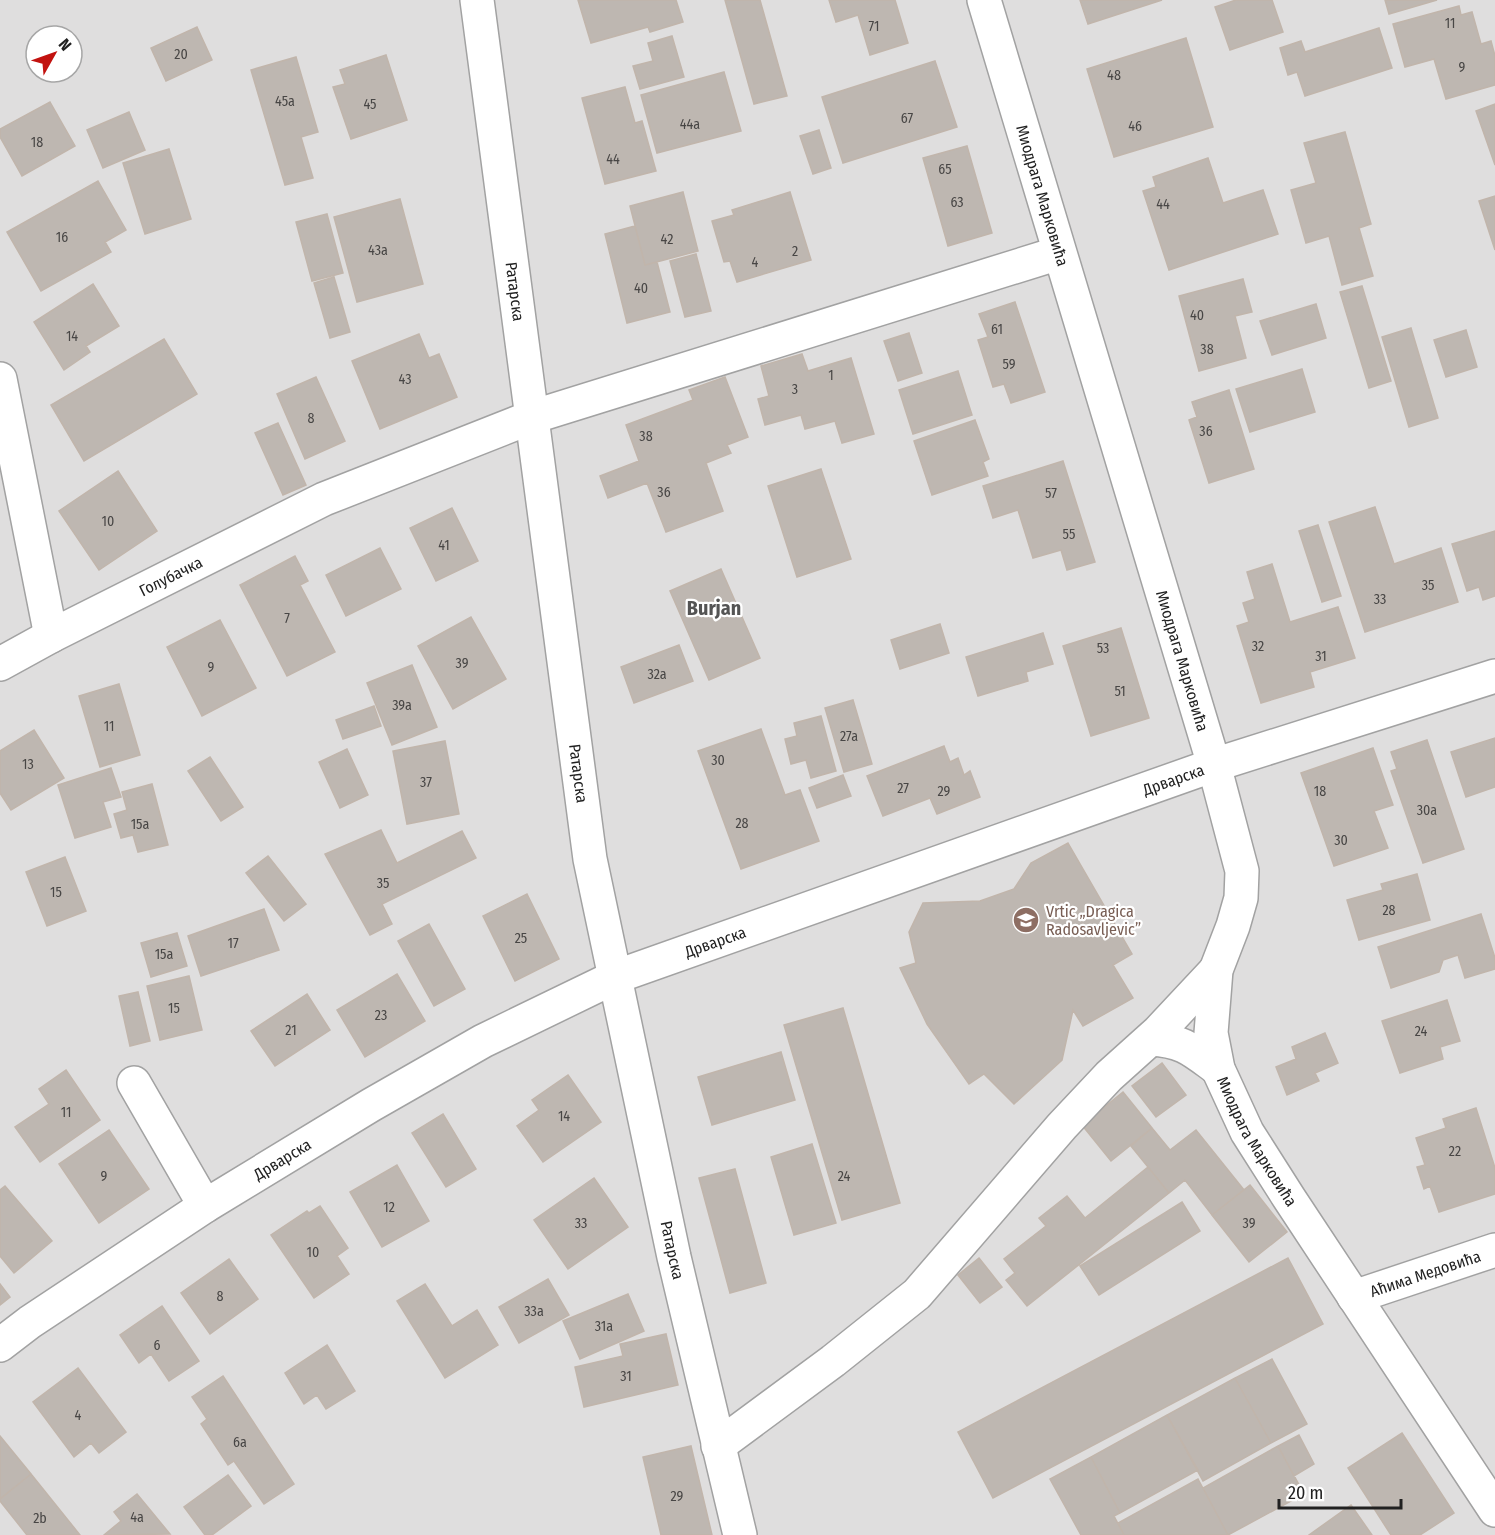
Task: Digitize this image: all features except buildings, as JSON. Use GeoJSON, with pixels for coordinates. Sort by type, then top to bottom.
{"type":"FeatureCollection","features":[{"type":"Feature","properties":{"kind":"street","name":"Ратарска"},"geometry":{"type":"LineString","coordinates":[[477,0],[590,859],[674,1257],[740,1535]]}},
{"type":"Feature","properties":{"kind":"street","name":"Миодрага Марковића"},"geometry":{"type":"LineString","coordinates":[[984,0],[1214,765],[1242,871],[1241,898],[1216,970],[1211,1033],[1218,1069],[1247,1132],[1495,1510]]}},
{"type":"Feature","properties":{"kind":"street","name":"Голубачка"},"geometry":{"type":"LineString","coordinates":[[0,664],[51,636],[324,499],[532,417],[1059,253]]}},
{"type":"Feature","properties":{"kind":"street"},"geometry":{"type":"LineString","coordinates":[[0,379],[51,636]]}},
{"type":"Feature","properties":{"kind":"street","name":"Дрварска"},"geometry":{"type":"LineString","coordinates":[[0,1345],[30,1322],[205,1206],[371,1105],[483,1041],[615,977],[1214,765],[1495,676]]}},
{"type":"Feature","properties":{"kind":"street"},"geometry":{"type":"LineString","coordinates":[[718,1446],[833,1361],[917,1294],[1062,1126],[1109,1076],[1151,1039],[1216,970]]}},
{"type":"Feature","properties":{"kind":"street"},"geometry":{"type":"LineString","coordinates":[[1151,1039],[1173,1040],[1189,1047],[1218,1069]]}},
{"type":"Feature","properties":{"kind":"street"},"geometry":{"type":"LineString","coordinates":[[134,1083],[205,1206]]}},
{"type":"Feature","properties":{"kind":"street","name":"Аћима Медовића"},"geometry":{"type":"LineString","coordinates":[[1354,1297],[1495,1250]]}},
{"type":"Feature","properties":{"kind":"shaded area"},"geometry":{"type":"Polygon","coordinates":[[[0,0],[1495,0],[1495,1535],[0,1535],[0,0]]]}},
{"type":"Feature","properties":{"kind":"place","name":"Vrtic „Dragica Radosavljevic”"},"geometry":{"type":"Point","coordinates":[1026,920]}},
{"type":"Feature","properties":{"kind":"district","name":"Burjan"},"geometry":{"type":"Point","coordinates":[714,608]}}]}
